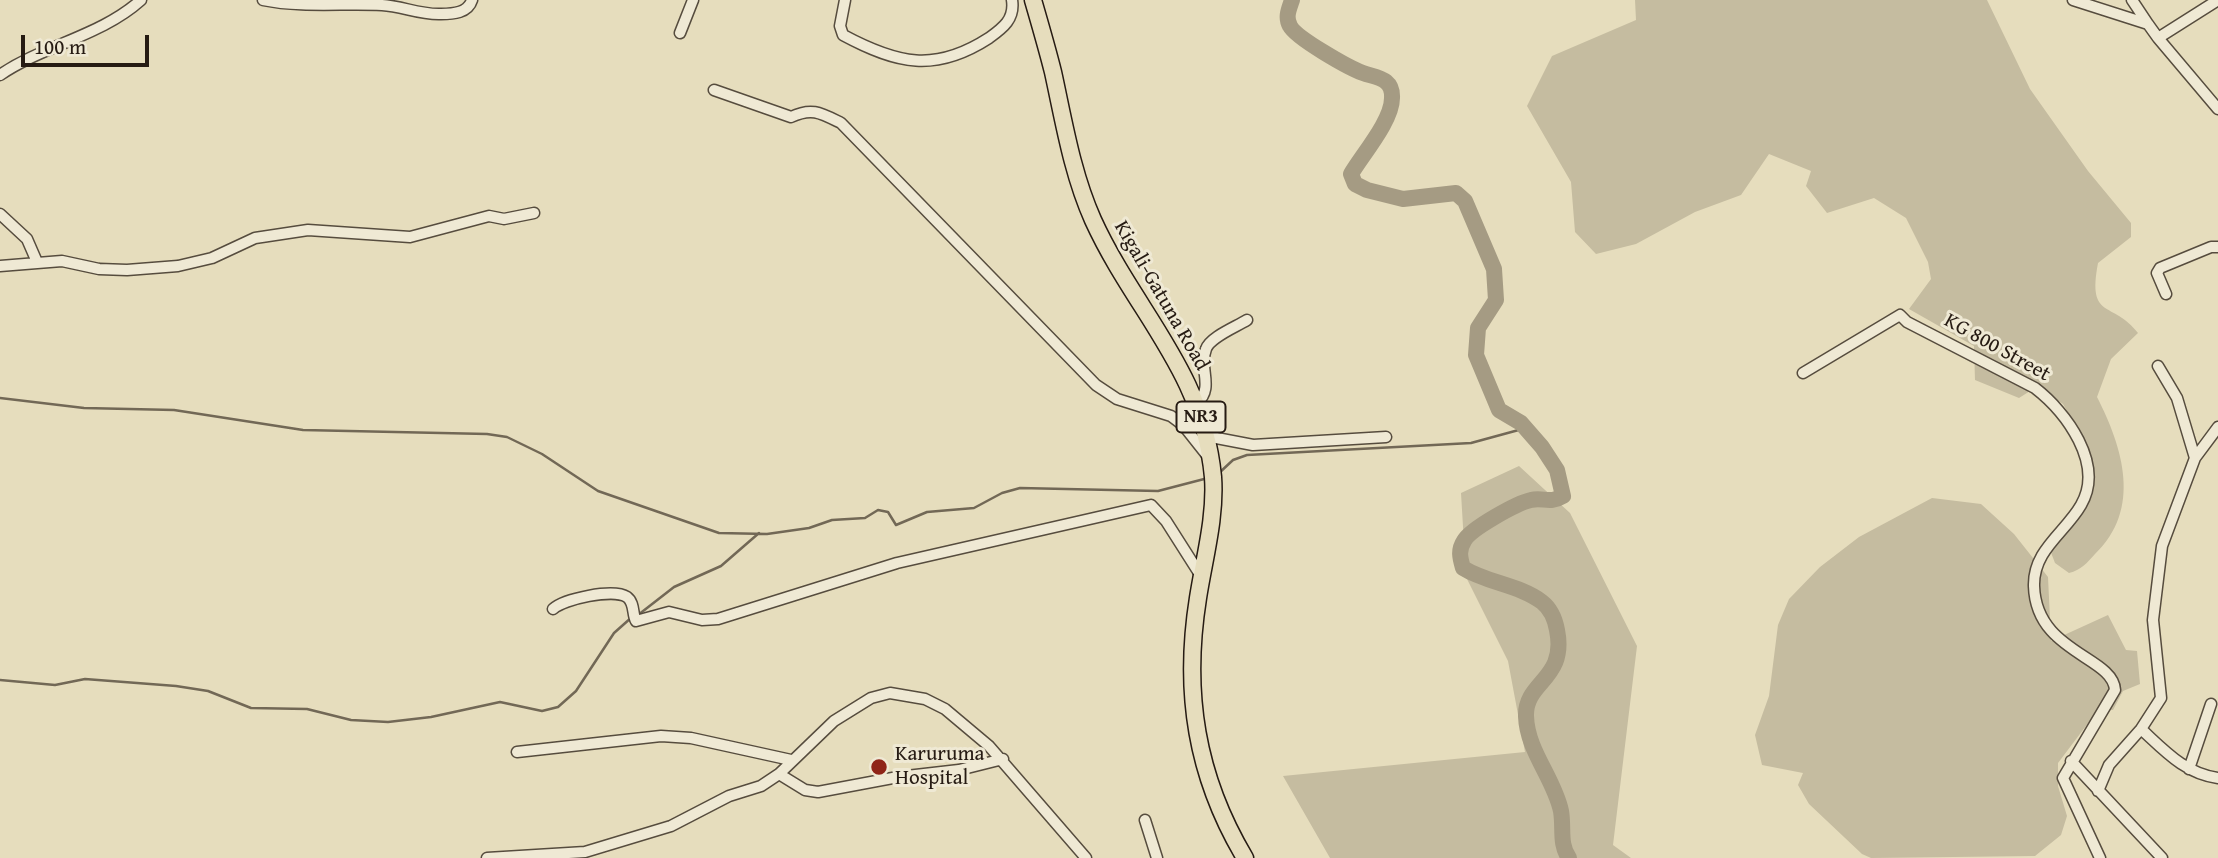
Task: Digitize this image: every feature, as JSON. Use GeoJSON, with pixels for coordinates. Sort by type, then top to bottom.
{"type":"FeatureCollection","features":[{"type":"Feature","properties":{"kind":"highway","name":"Kigali-Gatuna Road"},"geometry":{"type":"LineString","coordinates":[[1033,0],[1067,142],[1093,220],[1125,278],[1169,345],[1196,403],[1206,436],[1211,460],[1213,496],[1191,652],[1197,724],[1212,794],[1245,858]]}},
{"type":"Feature","properties":{"kind":"street"},"geometry":{"type":"LineString","coordinates":[[0,75],[46,50],[117,18],[142,0]]}},
{"type":"Feature","properties":{"kind":"street"},"geometry":{"type":"LineString","coordinates":[[263,0],[383,3],[439,14],[461,11],[470,6],[472,0]]}},
{"type":"Feature","properties":{"kind":"street"},"geometry":{"type":"LineString","coordinates":[[680,33],[693,0]]}},
{"type":"Feature","properties":{"kind":"street"},"geometry":{"type":"LineString","coordinates":[[845,0],[840,26],[843,35],[897,57],[933,62],[965,51],[1001,31],[1010,18],[1012,0]]}},
{"type":"Feature","properties":{"kind":"street"},"geometry":{"type":"LineString","coordinates":[[2073,0],[2148,24]]}},
{"type":"Feature","properties":{"kind":"street"},"geometry":{"type":"LineString","coordinates":[[2132,0],[2158,38],[2218,109]]}},
{"type":"Feature","properties":{"kind":"street"},"geometry":{"type":"LineString","coordinates":[[2158,38],[2218,0]]}},
{"type":"Feature","properties":{"kind":"street"},"geometry":{"type":"LineString","coordinates":[[714,90],[791,117],[816,110],[841,124],[1096,384],[1117,399],[1171,416],[1211,460]]}},
{"type":"Feature","properties":{"kind":"street"},"geometry":{"type":"LineString","coordinates":[[0,265],[62,261],[99,269],[127,271],[178,266],[212,258],[254,238],[308,230],[410,237],[480,218],[504,219],[534,213]]}},
{"type":"Feature","properties":{"kind":"street"},"geometry":{"type":"LineString","coordinates":[[0,214],[27,239],[37,262]]}},
{"type":"Feature","properties":{"kind":"street"},"geometry":{"type":"LineString","coordinates":[[2166,295],[2157,273],[2160,268],[2211,247],[2218,247]]}},
{"type":"Feature","properties":{"kind":"street","name":"KG 800 Street"},"geometry":{"type":"LineString","coordinates":[[1803,373],[1900,315],[1915,326],[2035,388],[2053,402],[2070,424],[2086,464],[2084,497],[2042,554],[2035,574],[2035,596],[2037,609],[2050,633],[2107,673],[2115,683],[2115,690],[2063,778],[2100,858]]}},
{"type":"Feature","properties":{"kind":"street"},"geometry":{"type":"LineString","coordinates":[[1196,403],[1206,388],[1205,350],[1210,343],[1247,320]]}},
{"type":"Feature","properties":{"kind":"street"},"geometry":{"type":"LineString","coordinates":[[2158,366],[2177,398],[2194,458]]}},
{"type":"Feature","properties":{"kind":"street"},"geometry":{"type":"LineString","coordinates":[[2098,791],[2109,765],[2141,729],[2161,698],[2153,620],[2160,557],[2173,510],[2194,458],[2218,427]]}},
{"type":"Feature","properties":{"kind":"street"},"geometry":{"type":"LineString","coordinates":[[1206,436],[1253,445],[1386,437]]}},
{"type":"Feature","properties":{"kind":"street"},"geometry":{"type":"LineString","coordinates":[[553,609],[563,601],[612,593],[628,597],[633,604],[636,621],[669,612],[710,621],[897,563],[1151,505],[1167,521],[1201,576]]}},
{"type":"Feature","properties":{"kind":"street"},"geometry":{"type":"LineString","coordinates":[[487,858],[585,852],[671,826],[718,801],[761,786],[779,774],[791,760],[851,709],[871,698],[890,693],[925,699],[945,709],[1003,759],[1086,858]]}},
{"type":"Feature","properties":{"kind":"street"},"geometry":{"type":"LineString","coordinates":[[2189,769],[2211,704]]}},
{"type":"Feature","properties":{"kind":"street"},"geometry":{"type":"LineString","coordinates":[[2141,729],[2181,765],[2218,778]]}},
{"type":"Feature","properties":{"kind":"street"},"geometry":{"type":"LineString","coordinates":[[517,752],[661,736],[691,738],[791,760]]}},
{"type":"Feature","properties":{"kind":"street"},"geometry":{"type":"LineString","coordinates":[[779,774],[805,790],[818,792],[898,777],[959,770],[1003,759]]}},
{"type":"Feature","properties":{"kind":"street"},"geometry":{"type":"LineString","coordinates":[[2071,761],[2162,858]]}},
{"type":"Feature","properties":{"kind":"street"},"geometry":{"type":"LineString","coordinates":[[1145,820],[1157,858]]}},
{"type":"Feature","properties":{"kind":"shaded area"},"geometry":{"type":"Polygon","coordinates":[[[1635,0],[1987,0],[2030,89],[2088,171],[2131,223],[2131,237],[2098,263],[2096,281],[2099,302],[2129,323],[2138,333],[2111,359],[2097,397],[2120,457],[2123,498],[2119,518],[2110,536],[2084,566],[2069,573],[2055,563],[2050,550],[2086,506],[2090,492],[2078,430],[2063,404],[2038,386],[2019,398],[1975,380],[1974,346],[1909,309],[1931,279],[1928,262],[1906,218],[1874,198],[1827,213],[1806,186],[1811,171],[1769,154],[1741,195],[1695,212],[1636,244],[1596,254],[1575,232],[1571,182],[1527,106],[1552,56],[1636,20],[1635,0]]]}},
{"type":"Feature","properties":{"kind":"shaded area"},"geometry":{"type":"Polygon","coordinates":[[[1519,466],[1570,513],[1637,646],[1613,845],[1631,858],[1330,858],[1283,776],[1525,752],[1508,661],[1466,577],[1461,493],[1519,466]]]}},
{"type":"Feature","properties":{"kind":"shaded area"},"geometry":{"type":"Polygon","coordinates":[[[1932,498],[1981,504],[2014,534],[2048,577],[2051,641],[2108,615],[2126,650],[2137,651],[2140,684],[2123,691],[2113,710],[2098,710],[2058,763],[2058,786],[2067,816],[2061,835],[2035,856],[1871,858],[1862,854],[1809,804],[1798,785],[1803,773],[1762,765],[1755,735],[1769,696],[1778,625],[1789,599],[1820,567],[1859,537],[1932,498]]]}},
{"type":"Feature","properties":{"kind":"waterway"},"geometry":{"type":"LineString","coordinates":[[1292,0],[1288,19],[1294,31],[1347,65],[1383,80],[1392,91],[1387,117],[1351,174],[1355,184],[1367,190],[1403,199],[1456,193],[1465,201],[1494,269],[1496,300],[1478,328],[1476,355],[1499,410],[1521,423],[1542,447],[1557,470],[1563,496],[1554,500],[1531,500],[1494,517],[1468,536],[1461,548],[1460,557],[1463,568],[1533,596],[1545,605],[1554,618],[1558,647],[1556,660],[1527,704],[1526,716],[1531,741],[1558,799],[1564,847],[1569,858]]}},
{"type":"Feature","properties":{"kind":"waterway"},"geometry":{"type":"LineString","coordinates":[[0,398],[84,408],[174,410],[303,430],[487,434],[507,437],[542,454],[598,491],[719,533],[767,534],[809,528],[832,520],[865,518],[878,510],[888,512],[896,525],[927,512],[974,508],[1002,493],[1020,488],[1158,491],[1208,478]]}},
{"type":"Feature","properties":{"kind":"waterway"},"geometry":{"type":"LineString","coordinates":[[1218,474],[1233,460],[1247,455],[1471,443],[1526,428]]}},
{"type":"Feature","properties":{"kind":"waterway"},"geometry":{"type":"LineString","coordinates":[[638,615],[674,587],[721,566],[759,533]]}},
{"type":"Feature","properties":{"kind":"waterway"},"geometry":{"type":"LineString","coordinates":[[0,680],[55,685],[85,679],[176,686],[208,691],[251,708],[307,709],[351,720],[388,722],[431,717],[500,702],[542,711],[558,707],[576,691],[614,633],[632,617]]}},
{"type":"Feature","properties":{"kind":"place","name":"Karuruma Hospital"},"geometry":{"type":"Point","coordinates":[879,767]}}]}
